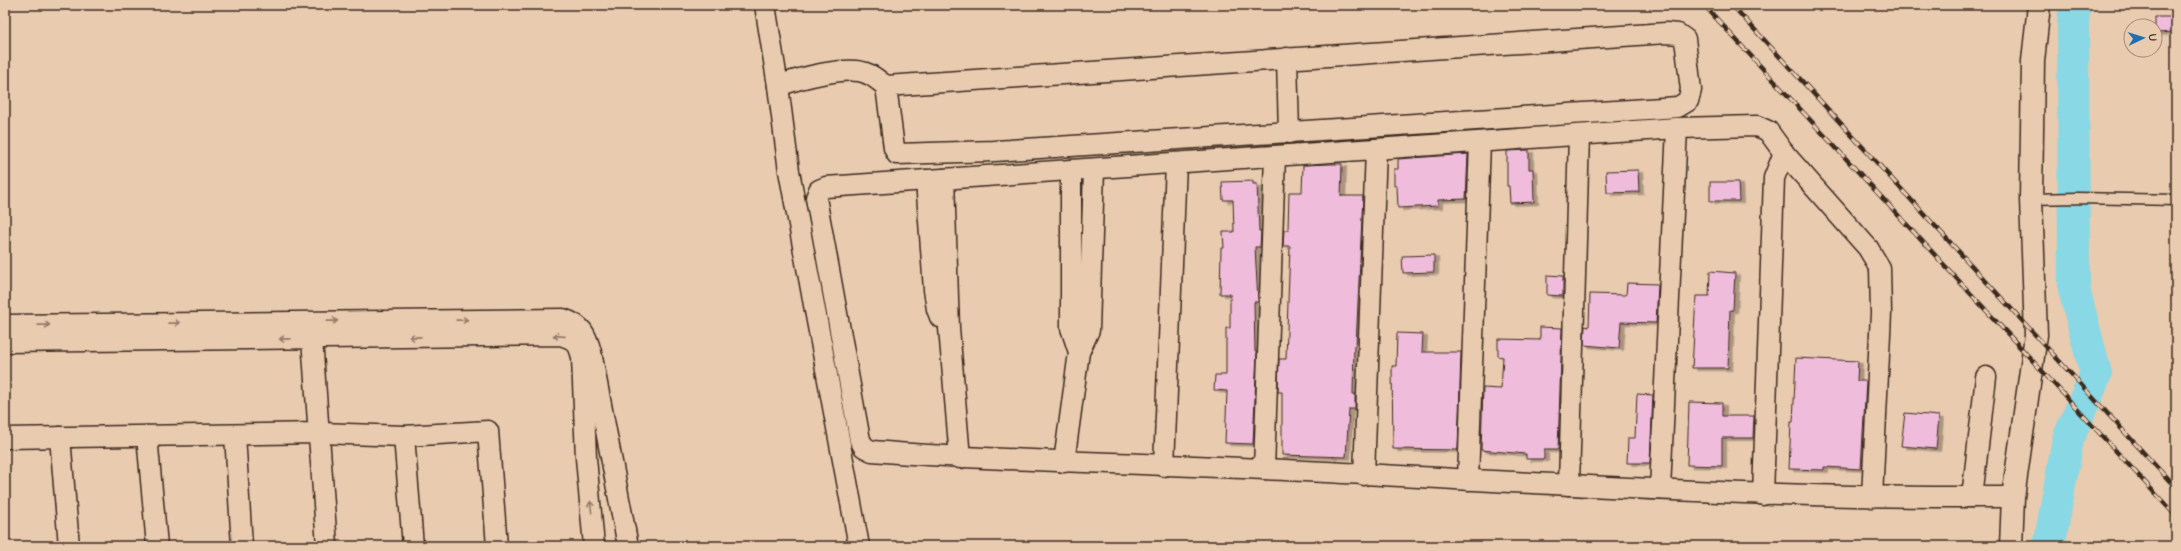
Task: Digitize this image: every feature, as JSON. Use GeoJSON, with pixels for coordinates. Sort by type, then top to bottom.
{"type":"FeatureCollection","features":[{"type":"Feature","properties":{"kind":"street"},"geometry":{"type":"LineString","coordinates":[[765,5],[778,86],[789,171],[859,546]]}},
{"type":"Feature","properties":{"kind":"street"},"geometry":{"type":"LineString","coordinates":[[1995,497],[2036,335],[2038,199],[2034,61],[2039,5]]}},
{"type":"Feature","properties":{"kind":"street"},"geometry":{"type":"LineString","coordinates":[[778,86],[804,77],[838,72],[867,73],[886,86],[1666,33],[1678,34],[1685,39],[1691,90],[1688,101],[1678,107],[994,151],[897,154],[894,148],[886,86]]}},
{"type":"Feature","properties":{"kind":"street"},"geometry":{"type":"LineString","coordinates":[[1288,58],[1289,133]]}},
{"type":"Feature","properties":{"kind":"street"},"geometry":{"type":"LineString","coordinates":[[1872,497],[1881,313],[1880,268],[1868,248],[1784,153],[1768,131],[1757,126],[1677,128],[826,187],[819,190],[816,198],[859,432],[864,447],[872,450],[960,458],[1264,469],[1763,495],[1872,497],[1995,497]]}},
{"type":"Feature","properties":{"kind":"street"},"geometry":{"type":"LineString","coordinates":[[1660,489],[1677,128]]}},
{"type":"Feature","properties":{"kind":"street"},"geometry":{"type":"LineString","coordinates":[[1569,485],[1579,135]]}},
{"type":"Feature","properties":{"kind":"street"},"geometry":{"type":"LineString","coordinates":[[1468,480],[1480,142]]}},
{"type":"Feature","properties":{"kind":"street"},"geometry":{"type":"LineString","coordinates":[[1364,475],[1376,149]]}},
{"type":"Feature","properties":{"kind":"street"},"geometry":{"type":"LineString","coordinates":[[1763,495],[1774,178],[1784,153]]}},
{"type":"Feature","properties":{"kind":"street"},"geometry":{"type":"LineString","coordinates":[[1264,469],[1275,156]]}},
{"type":"Feature","properties":{"kind":"street"},"geometry":{"type":"LineString","coordinates":[[1164,466],[1176,163]]}},
{"type":"Feature","properties":{"kind":"street"},"geometry":{"type":"LineString","coordinates":[[1064,462],[1079,352],[1089,330],[1094,169]]}},
{"type":"Feature","properties":{"kind":"street"},"geometry":{"type":"LineString","coordinates":[[1070,170],[1071,328],[1079,352]]}},
{"type":"Feature","properties":{"kind":"street"},"geometry":{"type":"LineString","coordinates":[[935,180],[950,328],[960,458]]}},
{"type":"Feature","properties":{"kind":"street"},"geometry":{"type":"LineString","coordinates":[[5,342],[563,319],[582,328],[587,336],[628,546]]}},
{"type":"Feature","properties":{"kind":"street"},"geometry":{"type":"LineString","coordinates":[[5,325],[561,335],[574,339],[580,347],[582,357],[586,458],[594,546]]}},
{"type":"Feature","properties":{"kind":"street"},"geometry":{"type":"LineString","coordinates":[[311,330],[320,433],[327,546]]}},
{"type":"Feature","properties":{"kind":"street"},"geometry":{"type":"LineString","coordinates":[[1986,376],[1995,497],[2011,546]]}},
{"type":"Feature","properties":{"kind":"street"},"geometry":{"type":"LineString","coordinates":[[5,438],[320,433],[404,436],[488,431],[497,546]]}},
{"type":"Feature","properties":{"kind":"street"},"geometry":{"type":"LineString","coordinates":[[235,435],[242,546]]}},
{"type":"Feature","properties":{"kind":"street"},"geometry":{"type":"LineString","coordinates":[[147,436],[157,546]]}},
{"type":"Feature","properties":{"kind":"street"},"geometry":{"type":"LineString","coordinates":[[404,436],[413,546]]}},
{"type":"Feature","properties":{"kind":"street"},"geometry":{"type":"LineString","coordinates":[[60,437],[69,546]]}},
{"type":"Feature","properties":{"kind":"lane"},"geometry":{"type":"LineString","coordinates":[[2038,199],[2077,198],[2176,200]]}},
{"type":"Feature","properties":{"kind":"building"},"geometry":{"type":"Polygon","coordinates":[[[2176,17],[2176,32],[2163,33],[2163,18],[2155,18],[2176,17]]]}},
{"type":"Feature","properties":{"kind":"building"},"geometry":{"type":"Polygon","coordinates":[[[1529,150],[1529,169],[1533,169],[1534,202],[1510,203],[1509,186],[1507,186],[1507,151],[1529,150]]]}},
{"type":"Feature","properties":{"kind":"building"},"geometry":{"type":"Polygon","coordinates":[[[1468,154],[1466,199],[1438,200],[1438,206],[1398,208],[1397,186],[1394,186],[1394,169],[1398,169],[1398,159],[1468,154]]]}},
{"type":"Feature","properties":{"kind":"building"},"geometry":{"type":"Polygon","coordinates":[[[1342,164],[1341,196],[1363,196],[1356,345],[1354,345],[1353,394],[1355,394],[1355,409],[1349,409],[1346,457],[1282,455],[1282,392],[1278,392],[1279,359],[1286,359],[1290,246],[1283,246],[1284,230],[1288,230],[1289,192],[1302,192],[1303,165],[1342,164]]]}},
{"type":"Feature","properties":{"kind":"building"},"geometry":{"type":"Polygon","coordinates":[[[1638,170],[1639,192],[1607,193],[1606,171],[1638,170]]]}},
{"type":"Feature","properties":{"kind":"building"},"geometry":{"type":"Polygon","coordinates":[[[1253,181],[1253,184],[1257,184],[1259,231],[1261,231],[1260,247],[1255,247],[1258,302],[1254,302],[1255,352],[1257,352],[1253,444],[1225,443],[1227,391],[1214,390],[1215,375],[1226,375],[1226,328],[1230,328],[1230,294],[1220,294],[1221,248],[1224,248],[1223,232],[1234,232],[1233,200],[1223,200],[1222,182],[1253,181]]]}},
{"type":"Feature","properties":{"kind":"building"},"geometry":{"type":"Polygon","coordinates":[[[1710,182],[1738,182],[1739,201],[1710,201],[1710,182]]]}},
{"type":"Feature","properties":{"kind":"building"},"geometry":{"type":"Polygon","coordinates":[[[1434,255],[1434,272],[1403,273],[1402,256],[1434,255]]]}},
{"type":"Feature","properties":{"kind":"building"},"geometry":{"type":"Polygon","coordinates":[[[1710,271],[1735,273],[1733,310],[1730,310],[1728,368],[1692,368],[1696,296],[1709,296],[1710,271]]]}},
{"type":"Feature","properties":{"kind":"building"},"geometry":{"type":"Polygon","coordinates":[[[1547,275],[1563,276],[1563,296],[1547,295],[1547,275]]]}},
{"type":"Feature","properties":{"kind":"building"},"geometry":{"type":"Polygon","coordinates":[[[1627,283],[1658,284],[1656,323],[1621,322],[1619,348],[1584,345],[1585,326],[1589,327],[1590,294],[1626,295],[1627,283]]]}},
{"type":"Feature","properties":{"kind":"building"},"geometry":{"type":"Polygon","coordinates":[[[1540,327],[1562,328],[1558,450],[1544,450],[1544,459],[1526,459],[1526,454],[1481,450],[1483,388],[1501,389],[1503,357],[1498,356],[1498,339],[1540,340],[1540,327]]]}},
{"type":"Feature","properties":{"kind":"building"},"geometry":{"type":"Polygon","coordinates":[[[1397,333],[1423,334],[1422,352],[1461,352],[1458,450],[1393,449],[1392,366],[1396,366],[1397,333]]]}},
{"type":"Feature","properties":{"kind":"building"},"geometry":{"type":"Polygon","coordinates":[[[1796,358],[1858,361],[1857,381],[1866,381],[1861,469],[1824,467],[1824,470],[1789,469],[1796,358]]]}},
{"type":"Feature","properties":{"kind":"building"},"geometry":{"type":"Polygon","coordinates":[[[1637,394],[1653,395],[1650,463],[1627,463],[1628,438],[1635,438],[1637,394]]]}},
{"type":"Feature","properties":{"kind":"building"},"geometry":{"type":"Polygon","coordinates":[[[1689,402],[1722,403],[1722,416],[1754,416],[1753,438],[1722,438],[1722,466],[1687,465],[1689,402]]]}},
{"type":"Feature","properties":{"kind":"building"},"geometry":{"type":"Polygon","coordinates":[[[1905,413],[1939,416],[1936,449],[1901,446],[1905,413]]]}},
{"type":"Feature","properties":{"kind":"waterway"},"geometry":{"type":"LineString","coordinates":[[2049,546],[2068,439],[2096,374],[2074,289],[2073,22],[2075,5]]}},
{"type":"Feature","properties":{"kind":"railway"},"geometry":{"type":"LineString","coordinates":[[1704,5],[2176,516]]}},
{"type":"Feature","properties":{"kind":"railway"},"geometry":{"type":"LineString","coordinates":[[1732,5],[2176,488]]}}]}
